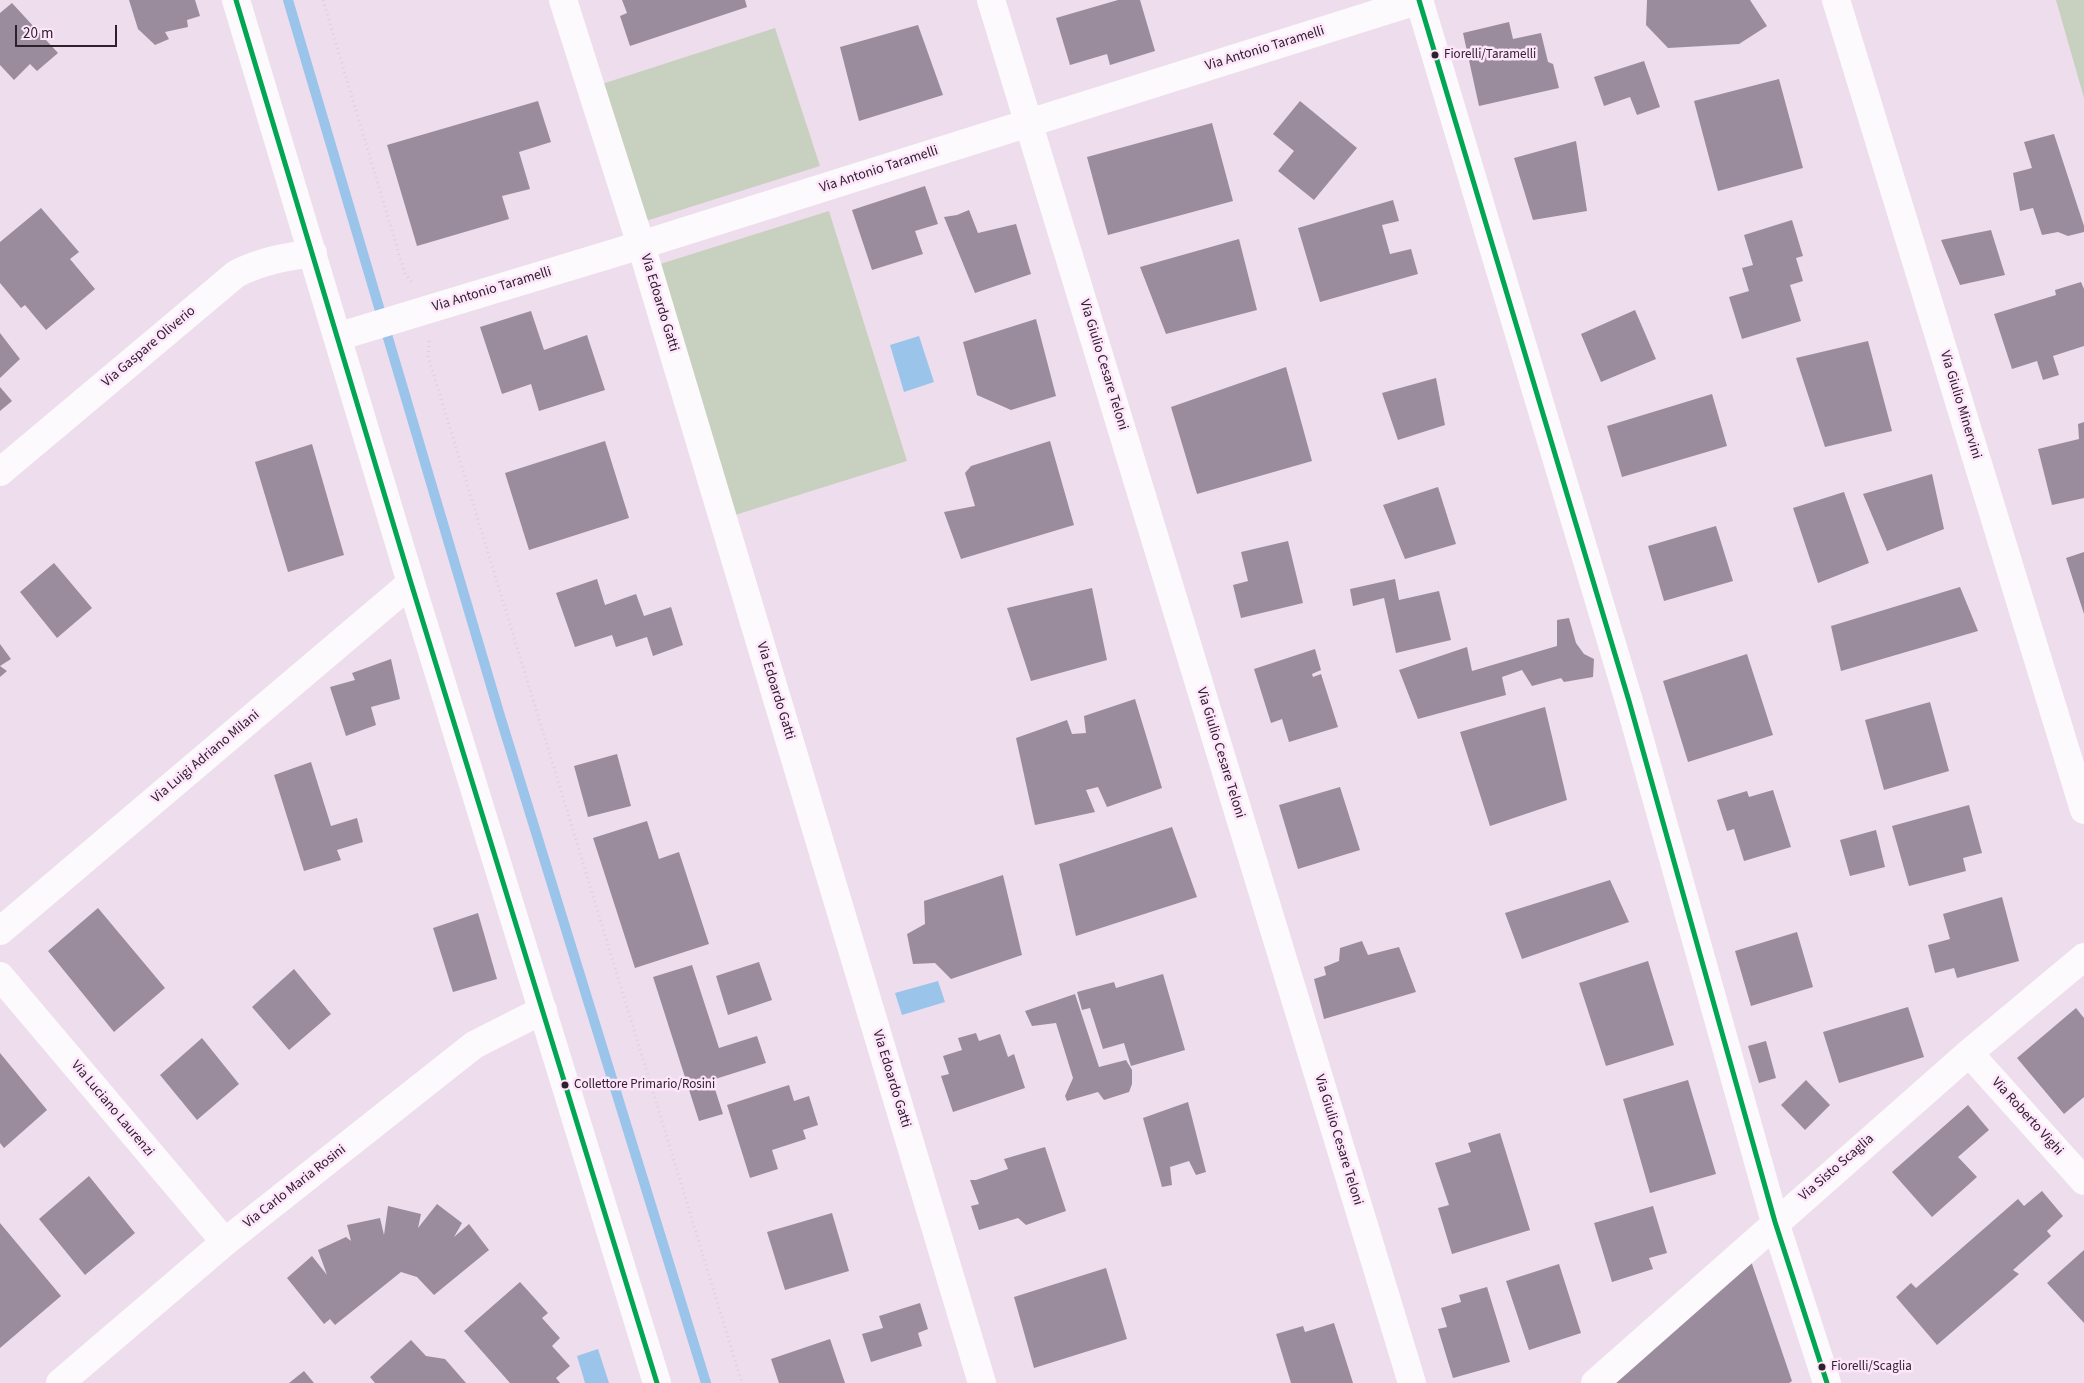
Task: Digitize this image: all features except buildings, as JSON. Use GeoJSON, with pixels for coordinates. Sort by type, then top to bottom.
{"type":"FeatureCollection","features":[{"type":"Feature","properties":{"kind":"street"},"geometry":{"type":"LineString","coordinates":[[236,0],[411,583],[657,1383]]}},
{"type":"Feature","properties":{"kind":"street","name":"Via Edoardo Gatti"},"geometry":{"type":"LineString","coordinates":[[563,0],[641,245],[982,1383]]}},
{"type":"Feature","properties":{"kind":"street","name":"Via Giulio Cesare Teloni"},"geometry":{"type":"LineString","coordinates":[[992,0],[1412,1383]]}},
{"type":"Feature","properties":{"kind":"street"},"geometry":{"type":"LineString","coordinates":[[1419,0],[1629,701],[1775,1222],[1827,1383]]}},
{"type":"Feature","properties":{"kind":"street","name":"Via Antonio Taramelli"},"geometry":{"type":"LineString","coordinates":[[337,336],[641,245],[1419,0]]}},
{"type":"Feature","properties":{"kind":"street","name":"Via Giulio Minervini"},"geometry":{"type":"LineString","coordinates":[[1836,0],[2084,810]]}},
{"type":"Feature","properties":{"kind":"street","name":"Via Gaspare Oliverio"},"geometry":{"type":"LineString","coordinates":[[0,472],[236,274],[280,257],[313,253]]}},
{"type":"Feature","properties":{"kind":"street","name":"Via Luigi Adriano Milani"},"geometry":{"type":"LineString","coordinates":[[0,931],[411,583]]}},
{"type":"Feature","properties":{"kind":"street","name":"Via Sisto Scaglia"},"geometry":{"type":"LineString","coordinates":[[1594,1383],[1969,1053],[2084,957]]}},
{"type":"Feature","properties":{"kind":"street","name":"Via Luciano Laurenzi"},"geometry":{"type":"LineString","coordinates":[[0,976],[225,1242]]}},
{"type":"Feature","properties":{"kind":"street","name":"Via Carlo Maria Rosini"},"geometry":{"type":"LineString","coordinates":[[60,1383],[225,1242],[474,1045],[543,1010]]}},
{"type":"Feature","properties":{"kind":"street","name":"Via Roberto Vighi"},"geometry":{"type":"LineString","coordinates":[[1969,1053],[2084,1181]]}},
{"type":"Feature","properties":{"kind":"path"},"geometry":{"type":"LineString","coordinates":[[323,0],[405,274],[420,291],[426,310],[430,325],[428,356],[742,1383]]}},
{"type":"Feature","properties":{"kind":"green space"},"geometry":{"type":"Polygon","coordinates":[[[2056,0],[2084,0],[2084,98],[2056,0]]]}},
{"type":"Feature","properties":{"kind":"green space"},"geometry":{"type":"Polygon","coordinates":[[[775,28],[820,166],[646,221],[602,84],[775,28]]]}},
{"type":"Feature","properties":{"kind":"green space"},"geometry":{"type":"Polygon","coordinates":[[[829,211],[907,461],[735,515],[657,265],[829,211]]]}},
{"type":"Feature","properties":{"kind":"water"},"geometry":{"type":"Polygon","coordinates":[[[919,336],[934,382],[904,392],[890,345],[919,336]]]}},
{"type":"Feature","properties":{"kind":"water"},"geometry":{"type":"Polygon","coordinates":[[[938,981],[945,1002],[902,1015],[895,993],[938,981]]]}},
{"type":"Feature","properties":{"kind":"water"},"geometry":{"type":"Polygon","coordinates":[[[598,1349],[609,1383],[585,1383],[577,1356],[598,1349]]]}},
{"type":"Feature","properties":{"kind":"waterway"},"geometry":{"type":"LineString","coordinates":[[288,0],[500,716],[706,1383]]}},
{"type":"Feature","properties":{"kind":"transit line"},"geometry":{"type":"LineString","coordinates":[[236,0],[411,583],[657,1383]]}},
{"type":"Feature","properties":{"kind":"transit line"},"geometry":{"type":"LineString","coordinates":[[1419,0],[1629,701],[1775,1222],[1827,1383]]}},
{"type":"Feature","properties":{"kind":"place","name":"Fiorelli/Taramelli"},"geometry":{"type":"Point","coordinates":[1435,55]}},
{"type":"Feature","properties":{"kind":"place","name":"Collettore Primario/Rosini"},"geometry":{"type":"Point","coordinates":[565,1085]}},
{"type":"Feature","properties":{"kind":"place","name":"Fiorelli/Scaglia"},"geometry":{"type":"Point","coordinates":[1822,1367]}}]}
